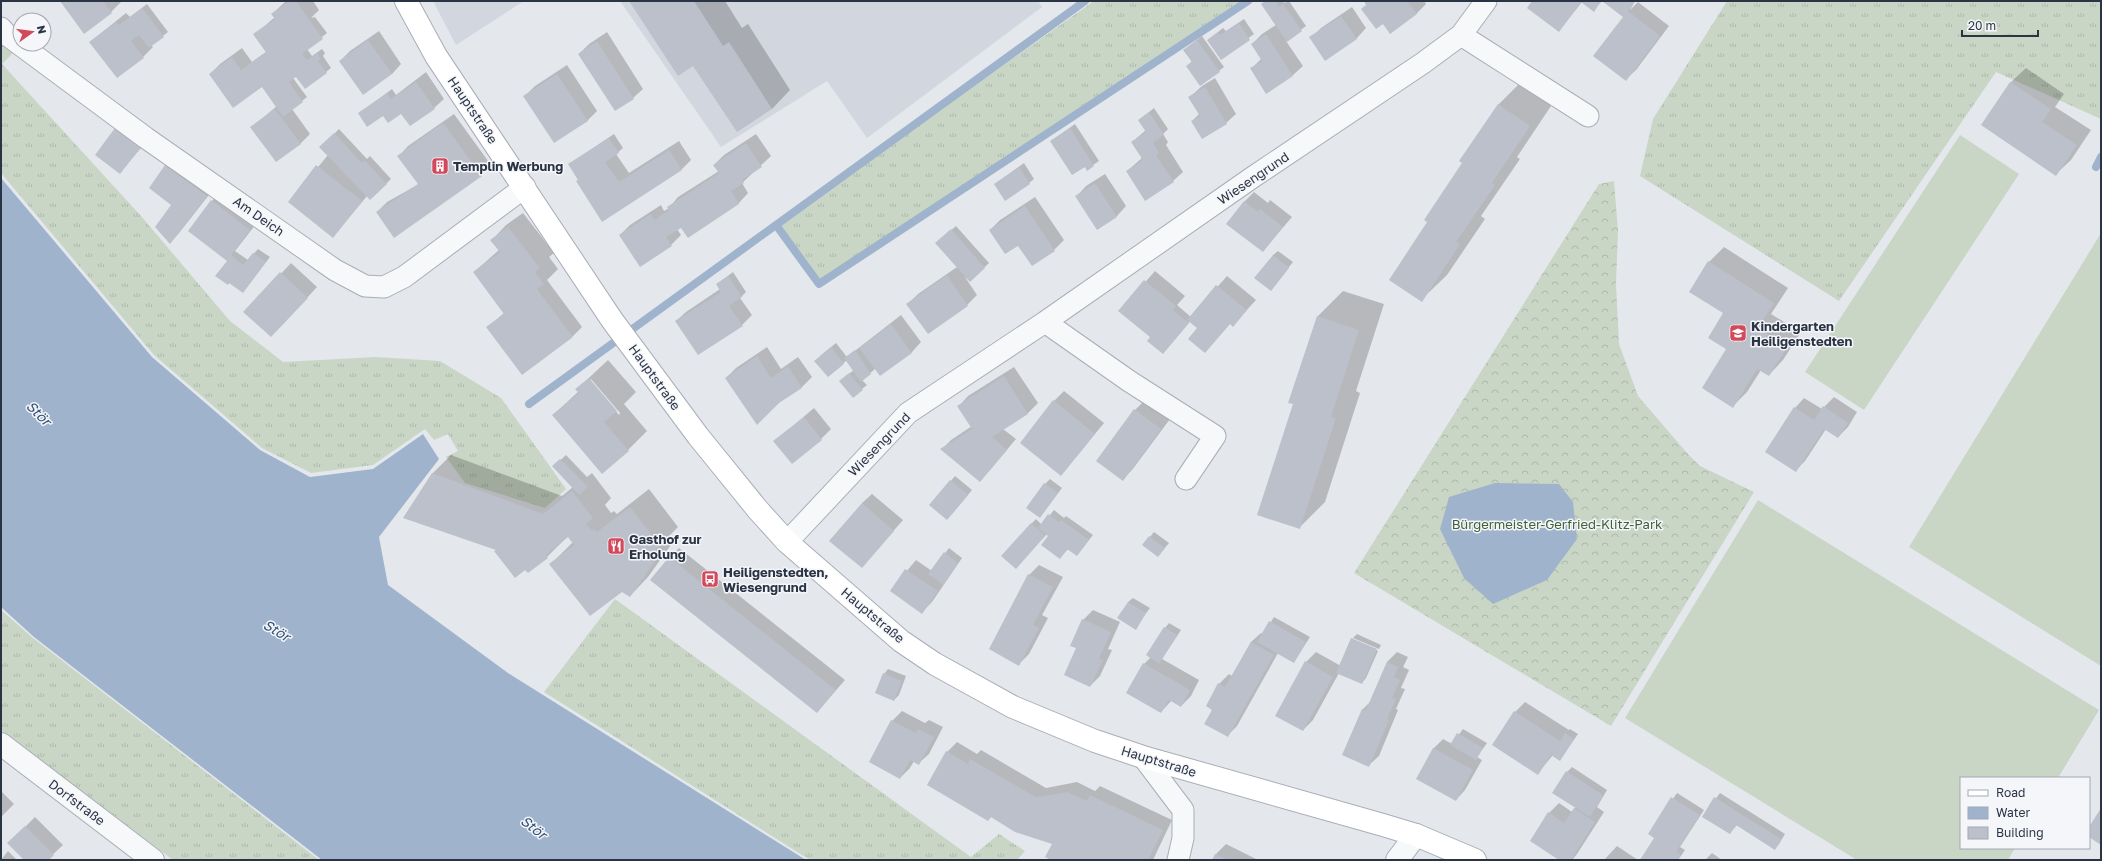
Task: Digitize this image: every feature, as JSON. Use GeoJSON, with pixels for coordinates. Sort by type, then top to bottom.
{"type":"FeatureCollection","features":[{"type":"Feature","properties":{"kind":"main road","name":"Hauptstraße"},"geometry":{"type":"LineString","coordinates":[[406,1],[436,56],[525,187],[612,320],[702,442],[758,510],[787,542],[901,641],[935,664],[1020,710],[1095,741],[1142,758],[1383,825],[1416,836],[1475,860]]}},
{"type":"Feature","properties":{"kind":"street","name":"Wiesengrund"},"geometry":{"type":"LineString","coordinates":[[787,542],[908,413],[1045,322],[1461,35],[1486,1]]}},
{"type":"Feature","properties":{"kind":"street","name":"Am Deich"},"geometry":{"type":"LineString","coordinates":[[1,28],[7,35],[146,138],[335,270],[365,286],[384,287],[404,277],[525,187]]}},
{"type":"Feature","properties":{"kind":"street"},"geometry":{"type":"LineString","coordinates":[[1461,35],[1588,116]]}},
{"type":"Feature","properties":{"kind":"street"},"geometry":{"type":"LineString","coordinates":[[1045,322],[1129,381],[1215,436],[1186,479]]}},
{"type":"Feature","properties":{"kind":"street","name":"Dorfstraße"},"geometry":{"type":"LineString","coordinates":[[1,744],[153,860]]}},
{"type":"Feature","properties":{"kind":"street"},"geometry":{"type":"LineString","coordinates":[[1142,758],[1183,810],[1183,838],[1178,860]]}},
{"type":"Feature","properties":{"kind":"street"},"geometry":{"type":"LineString","coordinates":[[1397,860],[1416,836]]}},
{"type":"Feature","properties":{"kind":"shaded area"},"geometry":{"type":"Polygon","coordinates":[[[433,1],[524,1],[456,45],[433,1]]]}},
{"type":"Feature","properties":{"kind":"shaded area"},"geometry":{"type":"Polygon","coordinates":[[[620,1],[1038,1],[1042,7],[867,138],[827,81],[721,147],[620,1]]]}},
{"type":"Feature","properties":{"kind":"green space"},"geometry":{"type":"Polygon","coordinates":[[[1094,1],[1244,1],[820,281],[779,224],[1094,1]]]}},
{"type":"Feature","properties":{"kind":"green space"},"geometry":{"type":"Polygon","coordinates":[[[1727,1],[2101,1],[2101,119],[1996,72],[1839,301],[1640,176],[1653,119],[1727,1]]]}},
{"type":"Feature","properties":{"kind":"green space"},"geometry":{"type":"Polygon","coordinates":[[[1,38],[12,50],[12,52],[14,52],[2,64],[141,216],[230,321],[283,362],[376,357],[440,361],[501,398],[566,489],[545,508],[465,483],[446,457],[458,451],[448,434],[434,440],[425,429],[373,465],[311,473],[262,448],[154,355],[1,173],[1,38]]]}},
{"type":"Feature","properties":{"kind":"green space"},"geometry":{"type":"Polygon","coordinates":[[[1960,135],[2019,174],[1864,410],[1805,372],[1960,135]]]}},
{"type":"Feature","properties":{"kind":"green space","name":"Bürgermeister-Gerfried-Klitz-Park"},"geometry":{"type":"Polygon","coordinates":[[[1614,181],[1618,231],[1616,284],[1619,344],[1638,396],[1700,466],[1754,492],[1611,726],[1354,573],[1599,184],[1614,181]]]}},
{"type":"Feature","properties":{"kind":"green space"},"geometry":{"type":"Polygon","coordinates":[[[2101,233],[2101,666],[1909,547],[2101,233]]]}},
{"type":"Feature","properties":{"kind":"green space"},"geometry":{"type":"Polygon","coordinates":[[[1758,500],[2099,710],[2059,777],[1960,777],[1960,849],[2014,849],[2008,860],[1857,860],[1625,718],[1758,500]]]}},
{"type":"Feature","properties":{"kind":"green space"},"geometry":{"type":"Polygon","coordinates":[[[615,599],[971,857],[999,834],[1025,851],[1017,860],[810,860],[544,692],[615,599]]]}},
{"type":"Feature","properties":{"kind":"green space"},"geometry":{"type":"Polygon","coordinates":[[[1,610],[33,638],[319,860],[173,860],[1,730],[1,610]]]}},
{"type":"Feature","properties":{"kind":"water","name":"Stör"},"geometry":{"type":"Polygon","coordinates":[[[1,178],[152,357],[260,450],[310,477],[373,469],[423,434],[439,459],[379,537],[388,585],[508,673],[806,860],[322,860],[34,637],[1,607],[1,178]]]}},
{"type":"Feature","properties":{"kind":"water"},"geometry":{"type":"Polygon","coordinates":[[[1495,483],[1559,484],[1573,502],[1577,539],[1547,580],[1493,604],[1464,578],[1440,529],[1449,497],[1495,483]]]}},
{"type":"Feature","properties":{"kind":"building"},"geometry":{"type":"Polygon","coordinates":[[[60,1],[103,1],[112,13],[84,34],[60,1]]]}},
{"type":"Feature","properties":{"kind":"building"},"geometry":{"type":"Polygon","coordinates":[[[289,1],[296,1],[323,39],[302,54],[307,60],[317,53],[321,59],[318,61],[327,73],[305,89],[296,77],[289,82],[303,102],[283,117],[262,87],[233,108],[209,74],[232,57],[241,70],[266,52],[253,34],[275,19],[271,14],[289,1]]]}},
{"type":"Feature","properties":{"kind":"building"},"geometry":{"type":"Polygon","coordinates":[[[629,1],[694,1],[723,46],[729,42],[772,109],[737,132],[693,66],[678,76],[629,1]]]}},
{"type":"Feature","properties":{"kind":"building"},"geometry":{"type":"Polygon","coordinates":[[[1265,1],[1275,1],[1279,7],[1283,4],[1302,31],[1287,42],[1261,4],[1265,1]]]}},
{"type":"Feature","properties":{"kind":"building"},"geometry":{"type":"Polygon","coordinates":[[[1364,1],[1407,1],[1417,14],[1390,34],[1383,24],[1376,29],[1361,9],[1366,5],[1364,1]]]}},
{"type":"Feature","properties":{"kind":"building"},"geometry":{"type":"Polygon","coordinates":[[[1532,1],[1601,1],[1594,12],[1581,2],[1559,32],[1527,8],[1532,1]]]}},
{"type":"Feature","properties":{"kind":"building"},"geometry":{"type":"Polygon","coordinates":[[[1602,1],[1635,1],[1628,11],[1660,36],[1626,81],[1593,56],[1623,17],[1602,1]]]}},
{"type":"Feature","properties":{"kind":"building"},"geometry":{"type":"Polygon","coordinates":[[[142,8],[164,37],[149,48],[139,35],[131,41],[144,58],[117,78],[89,42],[116,22],[119,25],[142,8]]]}},
{"type":"Feature","properties":{"kind":"building"},"geometry":{"type":"Polygon","coordinates":[[[1341,16],[1357,39],[1325,61],[1309,37],[1341,16]]]}},
{"type":"Feature","properties":{"kind":"building"},"geometry":{"type":"Polygon","coordinates":[[[1239,23],[1250,40],[1221,60],[1207,40],[1218,32],[1220,35],[1239,23]]]}},
{"type":"Feature","properties":{"kind":"building"},"geometry":{"type":"Polygon","coordinates":[[[1266,34],[1293,76],[1266,94],[1250,68],[1262,61],[1251,44],[1266,34]]]}},
{"type":"Feature","properties":{"kind":"building"},"geometry":{"type":"Polygon","coordinates":[[[368,40],[392,74],[363,95],[339,61],[368,40]]]}},
{"type":"Feature","properties":{"kind":"building"},"geometry":{"type":"Polygon","coordinates":[[[1197,40],[1220,72],[1200,86],[1186,66],[1192,62],[1183,50],[1197,40]]]}},
{"type":"Feature","properties":{"kind":"building"},"geometry":{"type":"Polygon","coordinates":[[[597,41],[634,99],[615,111],[578,54],[597,41]]]}},
{"type":"Feature","properties":{"kind":"building"},"geometry":{"type":"Polygon","coordinates":[[[557,74],[588,121],[554,143],[523,96],[557,74]]]}},
{"type":"Feature","properties":{"kind":"building"},"geometry":{"type":"Polygon","coordinates":[[[416,82],[435,109],[410,126],[401,114],[388,123],[383,116],[367,127],[358,113],[387,93],[391,99],[416,82]]]}},
{"type":"Feature","properties":{"kind":"building"},"geometry":{"type":"Polygon","coordinates":[[[2010,82],[2051,109],[2042,122],[2077,145],[2056,176],[1981,125],[2010,82]]]}},
{"type":"Feature","properties":{"kind":"building"},"geometry":{"type":"Polygon","coordinates":[[[1205,87],[1227,124],[1202,139],[1191,121],[1200,116],[1188,97],[1205,87]]]}},
{"type":"Feature","properties":{"kind":"building"},"geometry":{"type":"Polygon","coordinates":[[[1498,104],[1530,126],[1492,183],[1495,185],[1456,242],[1460,244],[1422,302],[1389,280],[1427,222],[1424,220],[1462,163],[1459,161],[1498,104]]]}},
{"type":"Feature","properties":{"kind":"building"},"geometry":{"type":"Polygon","coordinates":[[[275,109],[301,144],[276,162],[250,127],[275,109]]]}},
{"type":"Feature","properties":{"kind":"building"},"geometry":{"type":"Polygon","coordinates":[[[1149,112],[1164,135],[1153,142],[1159,153],[1156,155],[1174,182],[1145,201],[1126,171],[1143,160],[1131,142],[1146,132],[1138,120],[1149,112]]]}},
{"type":"Feature","properties":{"kind":"building","name":"Templin Werbung"},"geometry":{"type":"Polygon","coordinates":[[[443,123],[482,176],[394,238],[376,212],[418,184],[397,156],[443,123]]]}},
{"type":"Feature","properties":{"kind":"building"},"geometry":{"type":"Polygon","coordinates":[[[115,128],[141,147],[120,174],[95,155],[115,128]]]}},
{"type":"Feature","properties":{"kind":"building"},"geometry":{"type":"Polygon","coordinates":[[[1070,128],[1094,166],[1087,171],[1085,167],[1072,175],[1050,141],[1070,128]]]}},
{"type":"Feature","properties":{"kind":"building"},"geometry":{"type":"Polygon","coordinates":[[[334,133],[362,163],[364,160],[387,184],[370,200],[319,147],[334,133]]]}},
{"type":"Feature","properties":{"kind":"building"},"geometry":{"type":"Polygon","coordinates":[[[609,138],[619,153],[605,162],[619,182],[669,150],[682,170],[602,222],[576,181],[578,180],[568,164],[609,138]]]}},
{"type":"Feature","properties":{"kind":"building"},"geometry":{"type":"Polygon","coordinates":[[[746,143],[762,167],[742,180],[744,183],[731,191],[739,204],[688,238],[681,228],[666,237],[672,246],[640,267],[619,235],[651,214],[654,220],[669,210],[667,207],[719,173],[713,165],[746,143]]]}},
{"type":"Feature","properties":{"kind":"building"},"geometry":{"type":"Polygon","coordinates":[[[165,165],[207,196],[170,244],[155,227],[171,205],[149,188],[165,165]]]}},
{"type":"Feature","properties":{"kind":"building"},"geometry":{"type":"Polygon","coordinates":[[[316,165],[362,201],[333,238],[288,202],[316,165]]]}},
{"type":"Feature","properties":{"kind":"building"},"geometry":{"type":"Polygon","coordinates":[[[1019,167],[1030,184],[1005,201],[994,184],[1019,167]]]}},
{"type":"Feature","properties":{"kind":"building"},"geometry":{"type":"Polygon","coordinates":[[[1095,183],[1117,217],[1097,230],[1075,196],[1095,183]]]}},
{"type":"Feature","properties":{"kind":"building"},"geometry":{"type":"Polygon","coordinates":[[[211,200],[250,230],[231,255],[243,265],[253,253],[266,262],[243,293],[229,283],[228,285],[215,276],[227,261],[188,231],[211,200]]]}},
{"type":"Feature","properties":{"kind":"building"},"geometry":{"type":"Polygon","coordinates":[[[1244,201],[1258,212],[1260,209],[1283,227],[1263,252],[1226,224],[1244,201]]]}},
{"type":"Feature","properties":{"kind":"building"},"geometry":{"type":"Polygon","coordinates":[[[1025,206],[1055,251],[1032,266],[1018,246],[1005,254],[989,230],[1025,206]]]}},
{"type":"Feature","properties":{"kind":"building"},"geometry":{"type":"Polygon","coordinates":[[[508,227],[540,268],[535,272],[544,284],[537,289],[573,337],[522,375],[486,327],[504,314],[473,272],[500,252],[490,240],[508,227]]]}},
{"type":"Feature","properties":{"kind":"building"},"geometry":{"type":"Polygon","coordinates":[[[951,229],[985,268],[970,282],[935,243],[951,229]]]}},
{"type":"Feature","properties":{"kind":"building"},"geometry":{"type":"Polygon","coordinates":[[[1273,255],[1289,268],[1271,291],[1254,278],[1273,255]]]}},
{"type":"Feature","properties":{"kind":"building","name":"Kindergarten Heiligenstedten"},"geometry":{"type":"Polygon","coordinates":[[[1708,261],[1774,303],[1758,328],[1787,347],[1769,376],[1757,369],[1733,408],[1702,388],[1726,349],[1708,338],[1723,313],[1689,292],[1708,261]]]}},
{"type":"Feature","properties":{"kind":"building"},"geometry":{"type":"Polygon","coordinates":[[[280,272],[308,298],[271,337],[243,312],[280,272]]]}},
{"type":"Feature","properties":{"kind":"building"},"geometry":{"type":"Polygon","coordinates":[[[947,275],[968,306],[928,334],[906,304],[947,275]]]}},
{"type":"Feature","properties":{"kind":"building"},"geometry":{"type":"Polygon","coordinates":[[[728,276],[742,297],[729,306],[743,326],[698,355],[675,321],[721,292],[716,284],[728,276]]]}},
{"type":"Feature","properties":{"kind":"building"},"geometry":{"type":"Polygon","coordinates":[[[1144,280],[1176,306],[1173,310],[1189,323],[1163,354],[1147,341],[1150,337],[1118,311],[1144,280]]]}},
{"type":"Feature","properties":{"kind":"building"},"geometry":{"type":"Polygon","coordinates":[[[1216,285],[1247,310],[1233,327],[1230,324],[1205,353],[1188,339],[1197,328],[1187,320],[1216,285]]]}},
{"type":"Feature","properties":{"kind":"building"},"geometry":{"type":"Polygon","coordinates":[[[1317,316],[1359,330],[1331,417],[1336,418],[1300,529],[1257,515],[1293,404],[1288,403],[1317,316]]]}},
{"type":"Feature","properties":{"kind":"building"},"geometry":{"type":"Polygon","coordinates":[[[891,324],[912,353],[880,376],[859,348],[891,324]]]}},
{"type":"Feature","properties":{"kind":"building"},"geometry":{"type":"Polygon","coordinates":[[[831,347],[844,364],[828,377],[814,361],[831,347]]]}},
{"type":"Feature","properties":{"kind":"building"},"geometry":{"type":"Polygon","coordinates":[[[855,350],[871,374],[861,382],[844,358],[855,350]]]}},
{"type":"Feature","properties":{"kind":"building"},"geometry":{"type":"Polygon","coordinates":[[[757,356],[771,378],[788,366],[802,388],[779,403],[757,425],[725,378],[757,356]]]}},
{"type":"Feature","properties":{"kind":"building"},"geometry":{"type":"Polygon","coordinates":[[[849,373],[863,390],[853,398],[839,381],[849,373]]]}},
{"type":"Feature","properties":{"kind":"building"},"geometry":{"type":"Polygon","coordinates":[[[1004,376],[1028,414],[992,437],[1007,450],[980,482],[940,449],[972,429],[957,406],[1004,376]]]}},
{"type":"Feature","properties":{"kind":"building"},"geometry":{"type":"Polygon","coordinates":[[[589,378],[617,411],[604,422],[629,451],[602,474],[552,415],[579,393],[575,389],[589,378]]]}},
{"type":"Feature","properties":{"kind":"building"},"geometry":{"type":"Polygon","coordinates":[[[1053,400],[1095,434],[1061,476],[1020,443],[1053,400]]]}},
{"type":"Feature","properties":{"kind":"building"},"geometry":{"type":"Polygon","coordinates":[[[1823,406],[1848,423],[1838,438],[1824,429],[1796,472],[1765,452],[1794,407],[1814,420],[1823,406]]]}},
{"type":"Feature","properties":{"kind":"building"},"geometry":{"type":"Polygon","coordinates":[[[1134,409],[1161,429],[1123,481],[1096,461],[1134,409]]]}},
{"type":"Feature","properties":{"kind":"building"},"geometry":{"type":"Polygon","coordinates":[[[804,417],[822,440],[792,464],[773,441],[804,417]]]}},
{"type":"Feature","properties":{"kind":"building"},"geometry":{"type":"Polygon","coordinates":[[[560,459],[588,487],[579,495],[552,466],[560,459]]]}},
{"type":"Feature","properties":{"kind":"building","name":"Gasthof zur Erholung"},"geometry":{"type":"Polygon","coordinates":[[[432,473],[543,514],[572,491],[593,518],[586,524],[592,531],[594,529],[597,532],[630,507],[660,546],[649,555],[655,561],[630,597],[622,592],[590,616],[549,564],[574,545],[568,537],[546,555],[548,558],[528,573],[525,570],[515,578],[494,551],[496,550],[403,518],[432,473]]]}},
{"type":"Feature","properties":{"kind":"building"},"geometry":{"type":"Polygon","coordinates":[[[950,480],[968,495],[947,520],[929,505],[950,480]]]}},
{"type":"Feature","properties":{"kind":"building"},"geometry":{"type":"Polygon","coordinates":[[[1044,483],[1058,493],[1040,518],[1026,508],[1044,483]]]}},
{"type":"Feature","properties":{"kind":"building"},"geometry":{"type":"Polygon","coordinates":[[[862,503],[894,531],[862,568],[829,541],[862,503]]]}},
{"type":"Feature","properties":{"kind":"building"},"geometry":{"type":"Polygon","coordinates":[[[1048,514],[1059,522],[1061,520],[1089,540],[1077,556],[1067,549],[1060,559],[1041,545],[1048,536],[1038,528],[1048,514]]]}},
{"type":"Feature","properties":{"kind":"building"},"geometry":{"type":"Polygon","coordinates":[[[1031,523],[1045,536],[1016,569],[1001,556],[1031,523]]]}},
{"type":"Feature","properties":{"kind":"building"},"geometry":{"type":"Polygon","coordinates":[[[1149,536],[1165,548],[1158,557],[1142,545],[1149,536]]]}},
{"type":"Feature","properties":{"kind":"building"},"geometry":{"type":"Polygon","coordinates":[[[944,552],[958,563],[943,585],[928,574],[944,552]]]}},
{"type":"Feature","properties":{"kind":"building"},"geometry":{"type":"Polygon","coordinates":[[[669,557],[836,690],[817,713],[650,580],[669,557]]]}},
{"type":"Feature","properties":{"kind":"building"},"geometry":{"type":"Polygon","coordinates":[[[905,569],[938,591],[922,614],[890,591],[905,569]]]}},
{"type":"Feature","properties":{"kind":"building"},"geometry":{"type":"Polygon","coordinates":[[[1028,574],[1053,587],[1033,625],[1039,628],[1019,666],[989,649],[1028,574]]]}},
{"type":"Feature","properties":{"kind":"building"},"geometry":{"type":"Polygon","coordinates":[[[1128,602],[1146,613],[1136,630],[1117,618],[1128,602]]]}},
{"type":"Feature","properties":{"kind":"building"},"geometry":{"type":"Polygon","coordinates":[[[1082,619],[1111,632],[1099,659],[1103,660],[1090,687],[1064,675],[1076,648],[1070,646],[1082,619]]]}},
{"type":"Feature","properties":{"kind":"building"},"geometry":{"type":"Polygon","coordinates":[[[1269,621],[1306,642],[1294,663],[1257,642],[1269,621]]]}},
{"type":"Feature","properties":{"kind":"building"},"geometry":{"type":"Polygon","coordinates":[[[1164,627],[1177,635],[1159,664],[1146,655],[1164,627]]]}},
{"type":"Feature","properties":{"kind":"building"},"geometry":{"type":"Polygon","coordinates":[[[1351,638],[1377,649],[1362,684],[1336,673],[1351,638]]]}},
{"type":"Feature","properties":{"kind":"building"},"geometry":{"type":"Polygon","coordinates":[[[1251,642],[1274,655],[1228,737],[1204,724],[1212,710],[1206,706],[1218,683],[1225,687],[1251,642]]]}},
{"type":"Feature","properties":{"kind":"building"},"geometry":{"type":"Polygon","coordinates":[[[1305,661],[1333,677],[1303,731],[1275,716],[1305,661]]]}},
{"type":"Feature","properties":{"kind":"building"},"geometry":{"type":"Polygon","coordinates":[[[1387,662],[1398,667],[1394,677],[1400,680],[1392,698],[1396,699],[1387,719],[1389,720],[1369,767],[1342,755],[1362,709],[1366,710],[1387,662]]]}},
{"type":"Feature","properties":{"kind":"building"},"geometry":{"type":"Polygon","coordinates":[[[1143,663],[1190,690],[1181,707],[1169,700],[1161,713],[1126,693],[1143,663]]]}},
{"type":"Feature","properties":{"kind":"building"},"geometry":{"type":"Polygon","coordinates":[[[883,673],[902,681],[894,701],[875,693],[883,673]]]}},
{"type":"Feature","properties":{"kind":"building"},"geometry":{"type":"Polygon","coordinates":[[[1514,711],[1560,741],[1565,733],[1574,739],[1560,761],[1551,755],[1538,775],[1492,745],[1514,711]]]}},
{"type":"Feature","properties":{"kind":"building"},"geometry":{"type":"Polygon","coordinates":[[[891,720],[916,733],[918,729],[934,737],[919,765],[910,760],[900,779],[869,762],[891,720]]]}},
{"type":"Feature","properties":{"kind":"building"},"geometry":{"type":"Polygon","coordinates":[[[1457,733],[1483,748],[1476,760],[1450,745],[1457,733]]]}},
{"type":"Feature","properties":{"kind":"building"},"geometry":{"type":"Polygon","coordinates":[[[1433,748],[1473,770],[1456,801],[1416,779],[1433,748]]]}},
{"type":"Feature","properties":{"kind":"building"},"geometry":{"type":"Polygon","coordinates":[[[946,751],[968,764],[970,759],[1036,797],[1067,792],[1087,801],[1090,795],[1163,830],[1148,860],[1051,860],[1045,857],[1052,844],[1015,832],[991,817],[988,821],[927,785],[946,751]]]}},
{"type":"Feature","properties":{"kind":"building"},"geometry":{"type":"Polygon","coordinates":[[[1566,771],[1603,795],[1590,817],[1552,793],[1566,771]]]}},
{"type":"Feature","properties":{"kind":"building"},"geometry":{"type":"Polygon","coordinates":[[[1671,797],[1700,815],[1676,852],[1681,855],[1677,860],[1640,860],[1654,838],[1648,834],[1671,797]]]}},
{"type":"Feature","properties":{"kind":"building"},"geometry":{"type":"Polygon","coordinates":[[[1714,797],[1781,839],[1775,850],[1736,825],[1730,834],[1702,817],[1714,797]]]}},
{"type":"Feature","properties":{"kind":"building"},"geometry":{"type":"Polygon","coordinates":[[[1574,808],[1595,822],[1571,860],[1559,860],[1530,841],[1548,812],[1564,823],[1574,808]]]}},
{"type":"Feature","properties":{"kind":"building"},"geometry":{"type":"Polygon","coordinates":[[[2101,808],[2101,845],[2090,838],[2090,825],[2101,808]]]}},
{"type":"Feature","properties":{"kind":"building"},"geometry":{"type":"Polygon","coordinates":[[[25,826],[54,855],[49,860],[24,860],[7,843],[25,826]]]}},
{"type":"Feature","properties":{"kind":"building"},"geometry":{"type":"Polygon","coordinates":[[[1215,854],[1228,860],[1212,860],[1215,854]]]}},
{"type":"Feature","properties":{"kind":"waterway"},"geometry":{"type":"LineString","coordinates":[[529,404],[1085,1]]}},
{"type":"Feature","properties":{"kind":"waterway"},"geometry":{"type":"LineString","coordinates":[[776,225],[819,284],[1248,1]]}},
{"type":"Feature","properties":{"kind":"waterway"},"geometry":{"type":"LineString","coordinates":[[2096,167],[2101,157]]}},
{"type":"Feature","properties":{"kind":"place","name":"Templin Werbung"},"geometry":{"type":"Point","coordinates":[440,166]}},
{"type":"Feature","properties":{"kind":"place","name":"Kindergarten Heiligenstedten"},"geometry":{"type":"Point","coordinates":[1738,333]}},
{"type":"Feature","properties":{"kind":"place","name":"Gasthof zur Erholung"},"geometry":{"type":"Point","coordinates":[616,546]}},
{"type":"Feature","properties":{"kind":"place","name":"Heiligenstedten, Wiesengrund"},"geometry":{"type":"Point","coordinates":[710,579]}}]}
